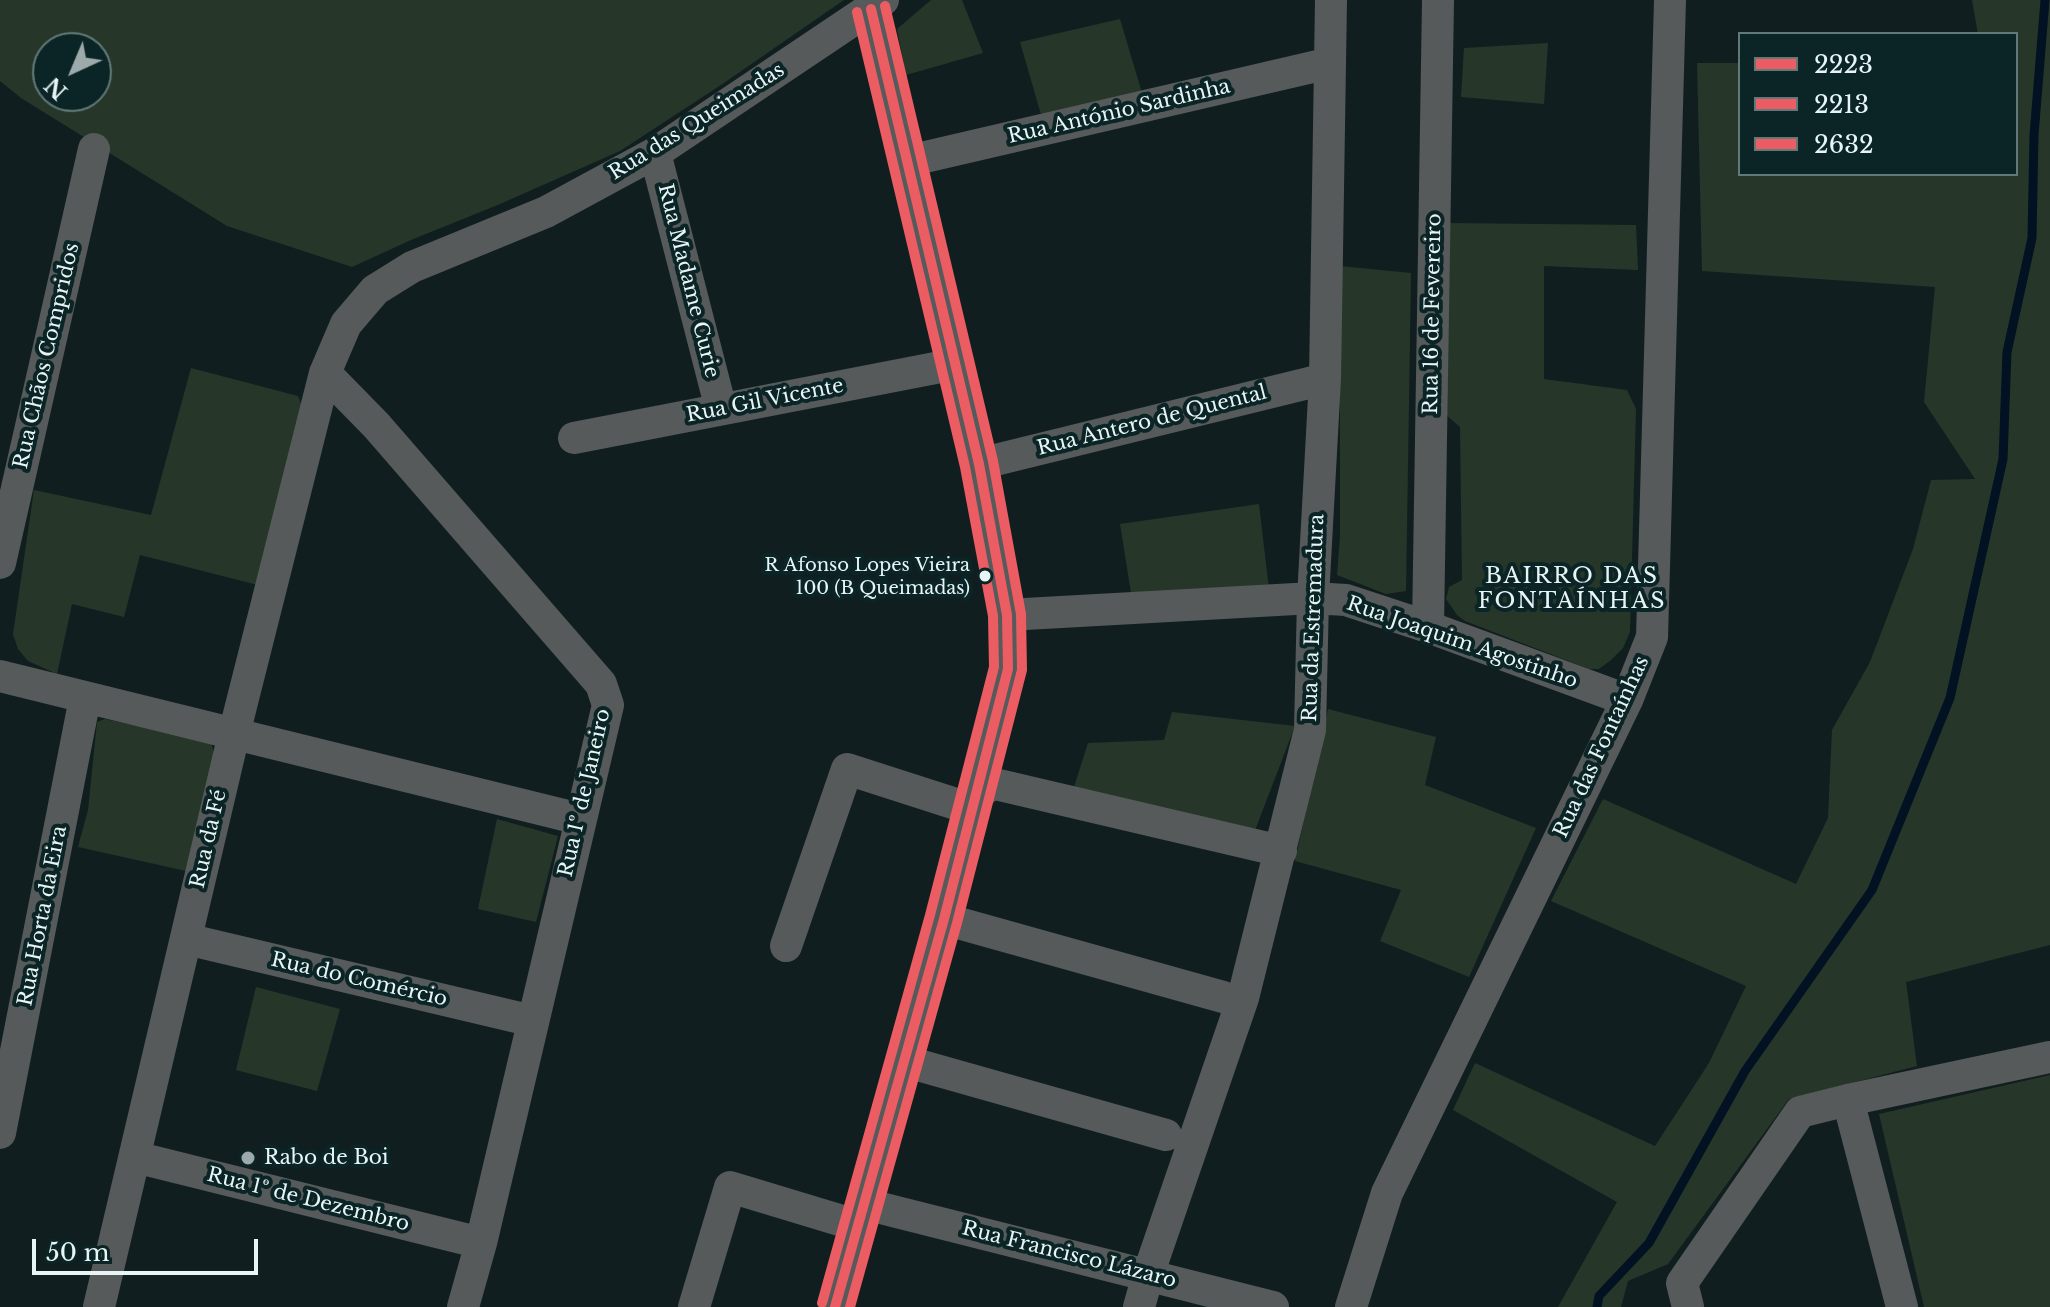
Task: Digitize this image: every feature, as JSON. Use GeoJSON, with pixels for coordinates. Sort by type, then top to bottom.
{"type":"FeatureCollection","features":[{"type":"Feature","properties":{"kind":"street","name":"Rua da Estremadura"},"geometry":{"type":"LineString","coordinates":[[1139,1307],[1243,998],[1310,730],[1313,598],[1325,379],[1331,0]]}},
{"type":"Feature","properties":{"kind":"street","name":"Rua 16 de Fevereiro"},"geometry":{"type":"LineString","coordinates":[[1428,627],[1438,0]]}},
{"type":"Feature","properties":{"kind":"street","name":"Rua das Fontaínhas"},"geometry":{"type":"LineString","coordinates":[[1351,1307],[1387,1193],[1627,700],[1652,637],[1670,0]]}},
{"type":"Feature","properties":{"kind":"street","name":"Rua das Queimadas"},"geometry":{"type":"LineString","coordinates":[[325,373],[346,324],[375,290],[412,267],[546,212],[655,153],[877,4]]}},
{"type":"Feature","properties":{"kind":"street"},"geometry":{"type":"LineString","coordinates":[[835,1307],[944,919],[1008,669],[1007,615],[979,464],[908,161],[877,4]]}},
{"type":"Feature","properties":{"kind":"street","name":"Rua António Sardinha"},"geometry":{"type":"LineString","coordinates":[[908,161],[1330,63]]}},
{"type":"Feature","properties":{"kind":"street","name":"Rua Chãos Compridos"},"geometry":{"type":"LineString","coordinates":[[0,563],[94,149]]}},
{"type":"Feature","properties":{"kind":"street","name":"Rua Madame Curie"},"geometry":{"type":"LineString","coordinates":[[655,153],[721,409]]}},
{"type":"Feature","properties":{"kind":"street","name":"Rua Gil Vicente"},"geometry":{"type":"LineString","coordinates":[[574,438],[956,364]]}},
{"type":"Feature","properties":{"kind":"street","name":"Rua da Fé"},"geometry":{"type":"LineString","coordinates":[[99,1307],[234,734],[325,373]]}},
{"type":"Feature","properties":{"kind":"street","name":"Rua 1º de Janeiro"},"geometry":{"type":"LineString","coordinates":[[325,373],[376,425],[601,684],[608,705],[481,1243],[463,1307]]}},
{"type":"Feature","properties":{"kind":"street","name":"Rua Antero de Quental"},"geometry":{"type":"LineString","coordinates":[[979,464],[1325,379]]}},
{"type":"Feature","properties":{"kind":"street","name":"Rua Joaquim Agostinho"},"geometry":{"type":"LineString","coordinates":[[1007,615],[1313,598],[1346,600],[1627,700]]}},
{"type":"Feature","properties":{"kind":"street"},"geometry":{"type":"LineString","coordinates":[[0,676],[580,819]]}},
{"type":"Feature","properties":{"kind":"street","name":"Rua Horta da Eira"},"geometry":{"type":"LineString","coordinates":[[0,1133],[85,698]]}},
{"type":"Feature","properties":{"kind":"street"},"geometry":{"type":"LineString","coordinates":[[786,946],[847,769],[959,805],[995,784],[1281,851]]}},
{"type":"Feature","properties":{"kind":"street"},"geometry":{"type":"LineString","coordinates":[[944,919],[1223,997]]}},
{"type":"Feature","properties":{"kind":"street","name":"Rua do Comércio"},"geometry":{"type":"LineString","coordinates":[[186,939],[533,1021]]}},
{"type":"Feature","properties":{"kind":"street"},"geometry":{"type":"LineString","coordinates":[[1688,1307],[1682,1283],[1800,1112],[2050,1057]]}},
{"type":"Feature","properties":{"kind":"street"},"geometry":{"type":"LineString","coordinates":[[904,1061],[1166,1135]]}},
{"type":"Feature","properties":{"kind":"street"},"geometry":{"type":"LineString","coordinates":[[1848,1100],[1902,1307]]}},
{"type":"Feature","properties":{"kind":"street","name":"Rua 1º de Dezembro"},"geometry":{"type":"LineString","coordinates":[[135,1157],[481,1243]]}},
{"type":"Feature","properties":{"kind":"street","name":"Rua Francisco Lázaro"},"geometry":{"type":"LineString","coordinates":[[694,1307],[730,1187],[1148,1275],[1273,1307]]}},
{"type":"Feature","properties":{"kind":"green space"},"geometry":{"type":"Polygon","coordinates":[[[0,0],[844,0],[620,151],[352,267],[227,226],[44,112],[112,112],[112,32],[32,32],[32,105],[0,81],[0,0]]]}},
{"type":"Feature","properties":{"kind":"green space"},"geometry":{"type":"Polygon","coordinates":[[[931,0],[962,0],[983,53],[906,75],[897,29],[931,0]]]}},
{"type":"Feature","properties":{"kind":"green space"},"geometry":{"type":"Polygon","coordinates":[[[1972,0],[2050,0],[2050,945],[1906,982],[1917,1066],[1789,1099],[1668,1264],[1628,1281],[1621,1307],[1558,1307],[1617,1202],[1453,1110],[1475,1063],[1655,1146],[1709,1063],[1746,986],[1551,901],[1603,799],[1796,884],[1828,818],[1832,730],[1870,662],[1913,549],[1931,480],[1975,479],[1924,402],[1935,287],[1702,271],[1697,63],[1738,63],[1738,176],[2018,176],[2018,32],[1978,32],[1972,0]]]}},
{"type":"Feature","properties":{"kind":"green space"},"geometry":{"type":"Polygon","coordinates":[[[1120,19],[1142,93],[1042,118],[1020,42],[1120,19]]]}},
{"type":"Feature","properties":{"kind":"green space"},"geometry":{"type":"Polygon","coordinates":[[[1548,43],[1544,104],[1461,97],[1464,48],[1548,43]]]}},
{"type":"Feature","properties":{"kind":"green space"},"geometry":{"type":"Polygon","coordinates":[[[1444,223],[1636,225],[1638,270],[1544,266],[1544,379],[1627,390],[1636,409],[1630,632],[1623,648],[1599,669],[1589,669],[1465,621],[1446,599],[1449,587],[1462,580],[1460,427],[1446,415],[1444,223]]]}},
{"type":"Feature","properties":{"kind":"green space"},"geometry":{"type":"Polygon","coordinates":[[[1340,266],[1411,273],[1406,591],[1386,594],[1337,575],[1340,537],[1340,266]]]}},
{"type":"Feature","properties":{"kind":"green space"},"geometry":{"type":"Polygon","coordinates":[[[191,368],[298,396],[302,406],[258,585],[140,555],[124,617],[72,604],[57,674],[28,661],[18,649],[13,634],[34,490],[151,515],[191,368]]]}},
{"type":"Feature","properties":{"kind":"green space"},"geometry":{"type":"Polygon","coordinates":[[[1259,504],[1269,590],[1132,599],[1120,524],[1259,504]]]}},
{"type":"Feature","properties":{"kind":"green space"},"geometry":{"type":"Polygon","coordinates":[[[1328,709],[1436,737],[1425,785],[1536,828],[1469,977],[1380,941],[1401,890],[1295,861],[1328,709]]]}},
{"type":"Feature","properties":{"kind":"green space"},"geometry":{"type":"Polygon","coordinates":[[[1172,712],[1295,726],[1254,833],[1074,787],[1088,743],[1164,740],[1172,712]]]}},
{"type":"Feature","properties":{"kind":"green space"},"geometry":{"type":"Polygon","coordinates":[[[105,719],[211,742],[214,753],[186,871],[78,847],[88,810],[97,722],[105,719]]]}},
{"type":"Feature","properties":{"kind":"green space"},"geometry":{"type":"Polygon","coordinates":[[[497,819],[558,836],[536,922],[478,909],[497,819]]]}},
{"type":"Feature","properties":{"kind":"green space"},"geometry":{"type":"Polygon","coordinates":[[[256,987],[340,1009],[317,1091],[236,1070],[256,987]]]}},
{"type":"Feature","properties":{"kind":"green space"},"geometry":{"type":"Polygon","coordinates":[[[2050,1075],[2050,1307],[1924,1307],[1879,1114],[2050,1075]]]}},
{"type":"Feature","properties":{"kind":"waterway"},"geometry":{"type":"LineString","coordinates":[[1597,1307],[1599,1296],[1649,1243],[1745,1071],[1872,890],[1950,698],[2003,459],[2007,352],[2032,238],[2034,135],[2045,0]]}},
{"type":"Feature","properties":{"kind":"transit line","name":"2213"},"geometry":{"type":"LineString","coordinates":[[850,1307],[957,923],[1022,670],[1021,614],[993,461],[885,6]]}},
{"type":"Feature","properties":{"kind":"transit line","name":"2223"},"geometry":{"type":"LineString","coordinates":[[835,1307],[944,919],[1008,669],[1007,615],[979,464],[871,9]]}},
{"type":"Feature","properties":{"kind":"transit line","name":"2632"},"geometry":{"type":"LineString","coordinates":[[822,1303],[930,915],[994,667],[993,616],[965,467],[857,12]]}},
{"type":"Feature","properties":{"kind":"place","name":"R Afonso Lopes Vieira 100 (B Queimadas)"},"geometry":{"type":"Point","coordinates":[985,576]}},
{"type":"Feature","properties":{"kind":"place","name":"Rabo de Boi"},"geometry":{"type":"Point","coordinates":[248,1158]}},
{"type":"Feature","properties":{"kind":"district","name":"BAIRRO DAS FONTAÍNHAS"},"geometry":{"type":"Point","coordinates":[1572,590]}}]}
